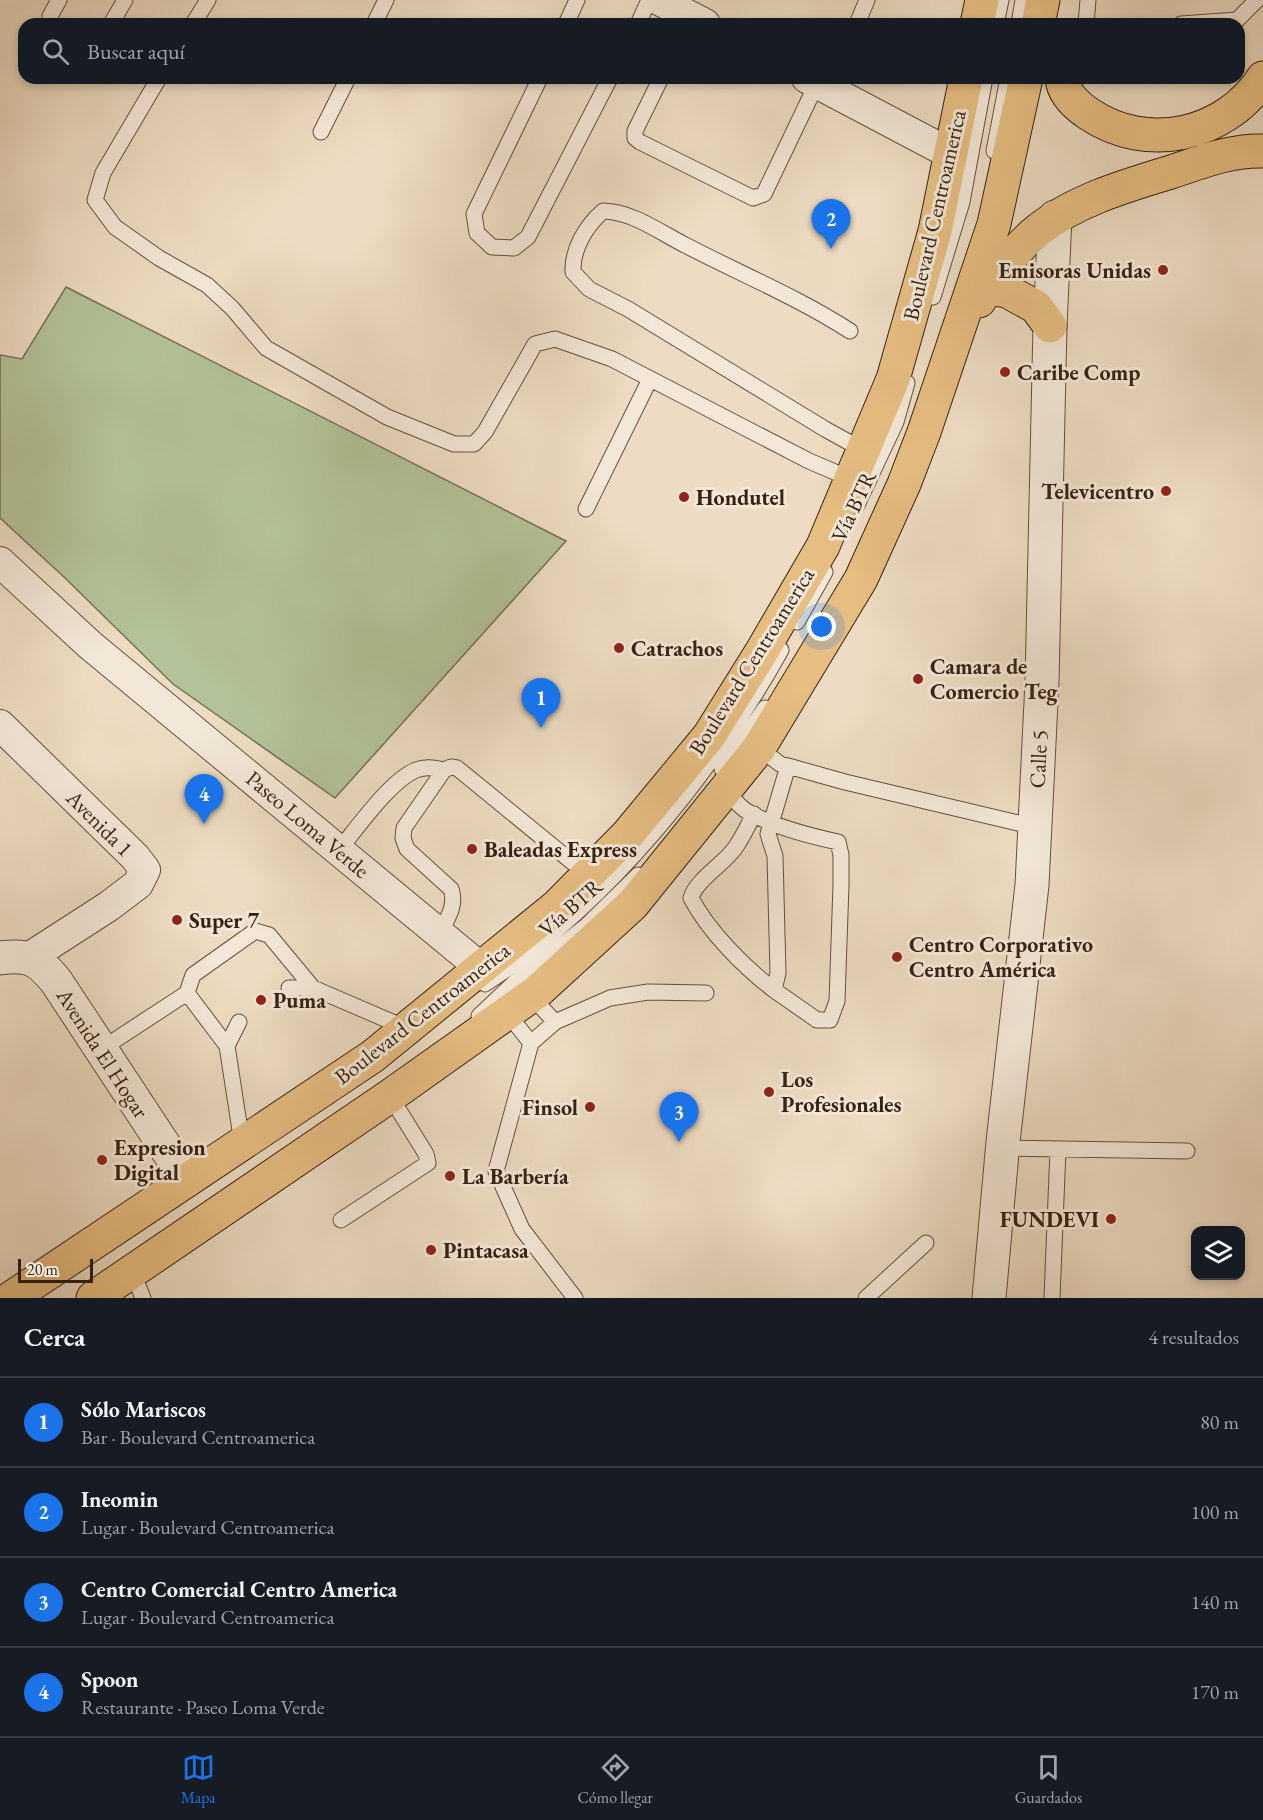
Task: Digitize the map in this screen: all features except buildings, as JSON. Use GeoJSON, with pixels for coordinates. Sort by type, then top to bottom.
{"type":"FeatureCollection","features":[{"type":"Feature","properties":{"kind":"main road"},"geometry":{"type":"LineString","coordinates":[[978,18],[982,0]]}},
{"type":"Feature","properties":{"kind":"main road"},"geometry":{"type":"LineString","coordinates":[[1039,18],[1043,0]]}},
{"type":"Feature","properties":{"kind":"main road"},"geometry":{"type":"LineString","coordinates":[[1061,0],[1061,18]]}},
{"type":"Feature","properties":{"kind":"main road"},"geometry":{"type":"LineString","coordinates":[[1062,84],[1075,103],[1093,117],[1128,131],[1165,136],[1201,128],[1225,116],[1243,102],[1263,78]]}},
{"type":"Feature","properties":{"kind":"main road","name":"Boulevard Centroamerica"},"geometry":{"type":"LineString","coordinates":[[10,1298],[373,1056],[557,906],[628,834],[709,736],[823,546],[893,379],[935,231],[965,84]]}},
{"type":"Feature","properties":{"kind":"main road","name":"Boulevard Centroamerica"},"geometry":{"type":"LineString","coordinates":[[93,1298],[138,1285],[398,1091],[519,1005],[633,904],[759,748],[861,579],[904,484],[994,224],[1025,84]]}},
{"type":"Feature","properties":{"kind":"main road"},"geometry":{"type":"LineString","coordinates":[[957,335],[987,288],[1014,252],[1055,217],[1123,188],[1174,171],[1228,154],[1263,151]]}},
{"type":"Feature","properties":{"kind":"main road"},"geometry":{"type":"LineString","coordinates":[[987,288],[1007,291],[1036,307],[1050,326]]}},
{"type":"Feature","properties":{"kind":"street"},"geometry":{"type":"LineString","coordinates":[[659,0],[688,18]]}},
{"type":"Feature","properties":{"kind":"street"},"geometry":{"type":"LineString","coordinates":[[826,84],[951,154]]}},
{"type":"Feature","properties":{"kind":"street","name":"Calle 5"},"geometry":{"type":"LineString","coordinates":[[989,1298],[1032,885],[1042,682],[1050,326],[1055,217]]}},
{"type":"Feature","properties":{"kind":"street","name":"Paseo Loma Verde"},"geometry":{"type":"LineString","coordinates":[[0,562],[90,645],[481,968]]}},
{"type":"Feature","properties":{"kind":"street","name":"Avenida 1"},"geometry":{"type":"LineString","coordinates":[[1,729],[135,857],[145,870],[138,884],[109,906],[15,957]]}},
{"type":"Feature","properties":{"kind":"street","name":"Avenida El Hogar"},"geometry":{"type":"LineString","coordinates":[[15,957],[44,967],[56,981],[187,1180]]}},
{"type":"Feature","properties":{"kind":"lane"},"geometry":{"type":"LineString","coordinates":[[50,18],[59,0]]}},
{"type":"Feature","properties":{"kind":"lane"},"geometry":{"type":"LineString","coordinates":[[114,18],[125,0]]}},
{"type":"Feature","properties":{"kind":"lane"},"geometry":{"type":"LineString","coordinates":[[197,18],[208,0]]}},
{"type":"Feature","properties":{"kind":"lane"},"geometry":{"type":"LineString","coordinates":[[377,18],[386,0]]}},
{"type":"Feature","properties":{"kind":"lane"},"geometry":{"type":"LineString","coordinates":[[569,18],[578,0]]}},
{"type":"Feature","properties":{"kind":"lane"},"geometry":{"type":"LineString","coordinates":[[641,18],[649,0]]}},
{"type":"Feature","properties":{"kind":"lane"},"geometry":{"type":"LineString","coordinates":[[860,18],[867,0]]}},
{"type":"Feature","properties":{"kind":"lane"},"geometry":{"type":"LineString","coordinates":[[997,18],[1001,0]]}},
{"type":"Feature","properties":{"kind":"lane"},"geometry":{"type":"LineString","coordinates":[[1019,18],[1023,0]]}},
{"type":"Feature","properties":{"kind":"lane"},"geometry":{"type":"LineString","coordinates":[[1086,18],[1088,0]]}},
{"type":"Feature","properties":{"kind":"lane"},"geometry":{"type":"LineString","coordinates":[[1239,18],[1257,0]]}},
{"type":"Feature","properties":{"kind":"lane"},"geometry":{"type":"LineString","coordinates":[[155,84],[103,173],[95,200],[115,227],[159,258],[207,285],[232,308],[266,348],[387,417],[454,444],[474,444],[485,432],[535,344],[555,339],[612,359],[809,461],[857,465]]}},
{"type":"Feature","properties":{"kind":"lane"},"geometry":{"type":"LineString","coordinates":[[321,132],[345,84]]}},
{"type":"Feature","properties":{"kind":"lane"},"geometry":{"type":"LineString","coordinates":[[537,84],[474,214],[477,233],[492,247],[514,248],[528,237],[607,84]]}},
{"type":"Feature","properties":{"kind":"lane"},"geometry":{"type":"LineString","coordinates":[[658,84],[635,131],[635,138],[753,198],[764,194],[821,84]]}},
{"type":"Feature","properties":{"kind":"lane"},"geometry":{"type":"LineString","coordinates":[[928,314],[962,202],[984,84]]}},
{"type":"Feature","properties":{"kind":"lane","name":"Vía BTR"},"geometry":{"type":"LineString","coordinates":[[854,558],[913,430],[983,208],[1007,84]]}},
{"type":"Feature","properties":{"kind":"lane"},"geometry":{"type":"LineString","coordinates":[[850,331],[634,218],[618,212],[603,211],[592,221],[573,260],[573,272],[589,289],[628,309],[825,429],[857,465]]}},
{"type":"Feature","properties":{"kind":"lane","name":"Vía BTR"},"geometry":{"type":"LineString","coordinates":[[373,1056],[506,970],[585,905],[660,826],[737,723],[814,594],[896,422],[914,359]]}},
{"type":"Feature","properties":{"kind":"lane"},"geometry":{"type":"LineString","coordinates":[[586,508],[650,379]]}},
{"type":"Feature","properties":{"kind":"lane","name":"Vía BTR"},"geometry":{"type":"LineString","coordinates":[[398,1091],[515,982],[585,927],[632,881],[692,809],[749,731],[792,669],[829,608],[844,578]]}},
{"type":"Feature","properties":{"kind":"lane"},"geometry":{"type":"LineString","coordinates":[[759,748],[780,764],[845,782],[1035,827]]}},
{"type":"Feature","properties":{"kind":"lane"},"geometry":{"type":"LineString","coordinates":[[774,990],[778,973],[775,863],[768,834],[788,766]]}},
{"type":"Feature","properties":{"kind":"lane"},"geometry":{"type":"LineString","coordinates":[[339,850],[402,777],[418,769],[429,767],[444,770]]}},
{"type":"Feature","properties":{"kind":"lane"},"geometry":{"type":"LineString","coordinates":[[440,933],[454,898],[451,889],[406,849],[403,838],[404,828],[444,770],[451,767],[457,768],[588,875]]}},
{"type":"Feature","properties":{"kind":"lane"},"geometry":{"type":"LineString","coordinates":[[725,790],[744,809],[754,814],[772,822],[838,842],[841,855],[841,885],[837,1001],[830,1020],[817,1020],[746,968],[697,911],[691,898],[699,885],[735,848],[754,814]]}},
{"type":"Feature","properties":{"kind":"lane"},"geometry":{"type":"LineString","coordinates":[[100,1050],[187,993],[193,975],[255,931],[269,935],[313,988]]}},
{"type":"Feature","properties":{"kind":"lane"},"geometry":{"type":"LineString","coordinates":[[289,988],[313,988],[406,1028]]}},
{"type":"Feature","properties":{"kind":"lane"},"geometry":{"type":"LineString","coordinates":[[531,1043],[555,1022],[610,998],[648,992],[706,993]]}},
{"type":"Feature","properties":{"kind":"lane"},"geometry":{"type":"LineString","coordinates":[[187,993],[226,1046],[243,1143]]}},
{"type":"Feature","properties":{"kind":"lane"},"geometry":{"type":"LineString","coordinates":[[519,1005],[555,1022]]}},
{"type":"Feature","properties":{"kind":"lane"},"geometry":{"type":"LineString","coordinates":[[519,1005],[531,1043],[496,1171],[522,1229],[575,1298]]}},
{"type":"Feature","properties":{"kind":"lane"},"geometry":{"type":"LineString","coordinates":[[226,1046],[239,1022]]}},
{"type":"Feature","properties":{"kind":"lane"},"geometry":{"type":"LineString","coordinates":[[341,1220],[428,1163],[398,1091]]}},
{"type":"Feature","properties":{"kind":"lane"},"geometry":{"type":"LineString","coordinates":[[1003,1148],[1187,1151]]}},
{"type":"Feature","properties":{"kind":"lane"},"geometry":{"type":"LineString","coordinates":[[1052,1298],[1058,1149]]}},
{"type":"Feature","properties":{"kind":"lane"},"geometry":{"type":"LineString","coordinates":[[866,1298],[926,1243]]}},
{"type":"Feature","properties":{"kind":"green space"},"geometry":{"type":"Polygon","coordinates":[[[66,287],[566,541],[335,798],[173,684],[0,518],[0,355],[22,359],[66,287]]]}},
{"type":"Feature","properties":{"kind":"place","name":"Ineomin"},"geometry":{"type":"Point","coordinates":[831,249]}},
{"type":"Feature","properties":{"kind":"place","name":"Emisoras Unidas"},"geometry":{"type":"Point","coordinates":[1163,270]}},
{"type":"Feature","properties":{"kind":"place","name":"Caribe Comp"},"geometry":{"type":"Point","coordinates":[1005,372]}},
{"type":"Feature","properties":{"kind":"place","name":"Televicentro"},"geometry":{"type":"Point","coordinates":[1166,491]}},
{"type":"Feature","properties":{"kind":"place","name":"Hondutel"},"geometry":{"type":"Point","coordinates":[684,497]}},
{"type":"Feature","properties":{"kind":"place","name":"Catrachos"},"geometry":{"type":"Point","coordinates":[619,648]}},
{"type":"Feature","properties":{"kind":"place","name":"Camara de Comercio Teg"},"geometry":{"type":"Point","coordinates":[918,679]}},
{"type":"Feature","properties":{"kind":"place","name":"Sólo Mariscos"},"geometry":{"type":"Point","coordinates":[541,728]}},
{"type":"Feature","properties":{"kind":"place","name":"Spoon"},"geometry":{"type":"Point","coordinates":[204,824]}},
{"type":"Feature","properties":{"kind":"place","name":"Baleadas Express"},"geometry":{"type":"Point","coordinates":[472,849]}},
{"type":"Feature","properties":{"kind":"place","name":"Super 7"},"geometry":{"type":"Point","coordinates":[177,920]}},
{"type":"Feature","properties":{"kind":"place","name":"Centro Corporativo Centro América"},"geometry":{"type":"Point","coordinates":[897,957]}},
{"type":"Feature","properties":{"kind":"place","name":"Puma"},"geometry":{"type":"Point","coordinates":[261,1000]}},
{"type":"Feature","properties":{"kind":"place","name":"Los Profesionales"},"geometry":{"type":"Point","coordinates":[769,1092]}},
{"type":"Feature","properties":{"kind":"place","name":"Finsol"},"geometry":{"type":"Point","coordinates":[590,1107]}},
{"type":"Feature","properties":{"kind":"place","name":"Centro Comercial Centro America"},"geometry":{"type":"Point","coordinates":[679,1142]}},
{"type":"Feature","properties":{"kind":"place","name":"Expresion Digital"},"geometry":{"type":"Point","coordinates":[102,1160]}},
{"type":"Feature","properties":{"kind":"place","name":"La Barbería"},"geometry":{"type":"Point","coordinates":[450,1176]}},
{"type":"Feature","properties":{"kind":"place","name":"FUNDEVI"},"geometry":{"type":"Point","coordinates":[1111,1219]}},
{"type":"Feature","properties":{"kind":"place","name":"Pintacasa"},"geometry":{"type":"Point","coordinates":[431,1250]}}]}
